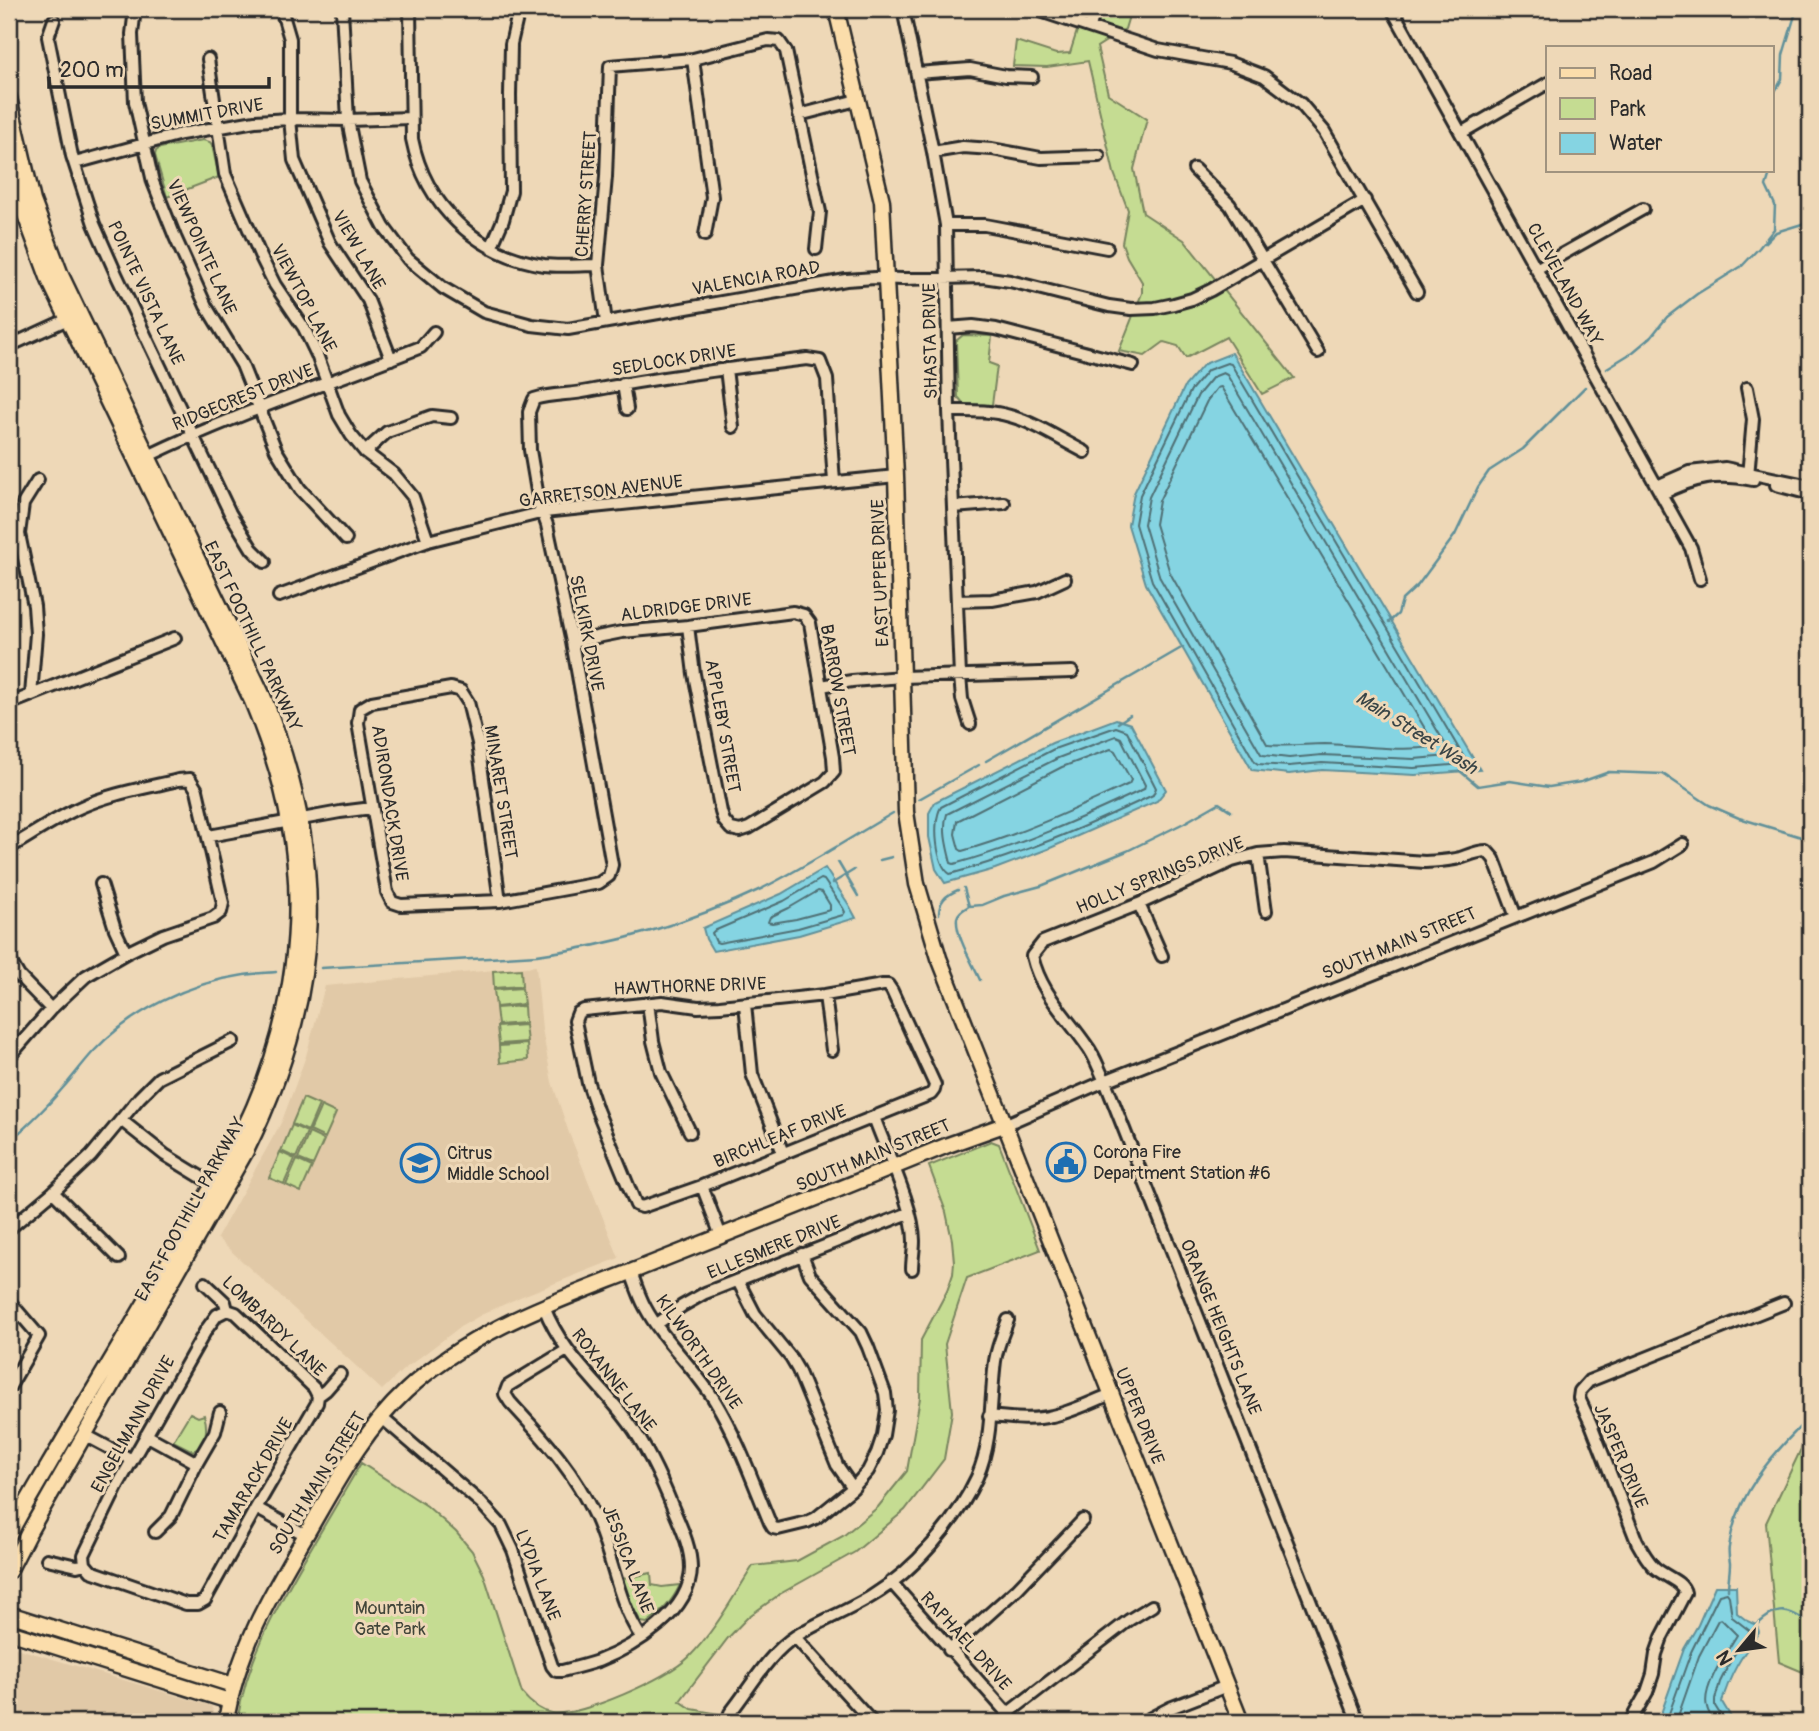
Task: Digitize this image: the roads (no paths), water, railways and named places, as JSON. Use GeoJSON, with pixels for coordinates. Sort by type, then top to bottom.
{"type":"FeatureCollection","features":[{"type":"Feature","properties":{"kind":"main road","name":"EAST UPPER DRIVE"},"geometry":{"type":"LineString","coordinates":[[836,9],[882,201],[896,476],[906,812],[917,884],[939,958],[1004,1125]]}},
{"type":"Feature","properties":{"kind":"main road","name":"EAST FOOTHILL PARKWAY"},"geometry":{"type":"LineString","coordinates":[[9,98],[33,201],[61,275],[279,734],[287,761],[296,821],[308,869],[309,908],[305,980],[284,1062],[265,1113],[246,1152],[218,1188],[118,1349],[9,1535]]}},
{"type":"Feature","properties":{"kind":"main road","name":"EAST FOOTHILL PARKWAY"},"geometry":{"type":"LineString","coordinates":[[9,159],[20,204],[34,243],[252,701],[296,821]]}},
{"type":"Feature","properties":{"kind":"main road","name":"SOUTH MAIN STREET"},"geometry":{"type":"LineString","coordinates":[[226,1722],[233,1685],[251,1634],[285,1569],[357,1448],[406,1391],[447,1358],[491,1330],[544,1307],[1004,1125]]}},
{"type":"Feature","properties":{"kind":"main road","name":"UPPER DRIVE"},"geometry":{"type":"LineString","coordinates":[[1004,1125],[1241,1722]]}},
{"type":"Feature","properties":{"kind":"main road","name":"EAST FOOTHILL PARKWAY"},"geometry":{"type":"LineString","coordinates":[[9,1571],[218,1188]]}},
{"type":"Feature","properties":{"kind":"main road"},"geometry":{"type":"LineString","coordinates":[[85,1435],[80,1430],[82,1423],[104,1385],[118,1349]]}},
{"type":"Feature","properties":{"kind":"main road"},"geometry":{"type":"LineString","coordinates":[[9,1614],[233,1685]]}},
{"type":"Feature","properties":{"kind":"main road"},"geometry":{"type":"LineString","coordinates":[[9,1632],[229,1701]]}},
{"type":"Feature","properties":{"kind":"main road"},"geometry":{"type":"LineString","coordinates":[[112,1665],[114,1658],[118,1656],[136,1662],[148,1659]]}},
{"type":"Feature","properties":{"kind":"street","name":"VIEWPOINTE LANE"},"geometry":{"type":"LineString","coordinates":[[135,9],[132,34],[135,102],[153,182],[206,306],[242,365],[276,450],[299,489],[346,539]]}},
{"type":"Feature","properties":{"kind":"street","name":"VALENCIA ROAD"},"geometry":{"type":"LineString","coordinates":[[342,9],[348,120],[360,181],[384,227],[408,259],[443,288],[484,312],[532,325],[568,328],[846,280],[875,278],[984,277],[1109,306],[1155,308],[1192,299],[1226,282],[1365,200]]}},
{"type":"Feature","properties":{"kind":"street"},"geometry":{"type":"LineString","coordinates":[[410,9],[412,139],[416,159],[432,192],[455,222],[491,248],[516,259],[546,265],[598,265]]}},
{"type":"Feature","properties":{"kind":"street"},"geometry":{"type":"LineString","coordinates":[[491,248],[512,191],[511,44],[519,9]]}},
{"type":"Feature","properties":{"kind":"street","name":"SHASTA DRIVE"},"geometry":{"type":"LineString","coordinates":[[903,9],[946,225],[960,676],[962,699],[970,724]]}},
{"type":"Feature","properties":{"kind":"street"},"geometry":{"type":"LineString","coordinates":[[1034,9],[1158,50],[1230,63],[1264,76],[1301,104],[1324,131],[1417,292]]}},
{"type":"Feature","properties":{"kind":"street"},"geometry":{"type":"LineString","coordinates":[[1090,27],[1095,9]]}},
{"type":"Feature","properties":{"kind":"street","name":"CLEVELAND WAY"},"geometry":{"type":"LineString","coordinates":[[1392,9],[1660,490],[1691,548],[1700,579]]}},
{"type":"Feature","properties":{"kind":"street","name":"VIEW LANE"},"geometry":{"type":"LineString","coordinates":[[283,15],[290,39],[290,119],[294,159],[330,243],[368,300],[391,359]]}},
{"type":"Feature","properties":{"kind":"street","name":"POINTE VISTA LANE"},"geometry":{"type":"LineString","coordinates":[[54,20],[48,37],[75,163],[94,224],[230,513],[252,549],[265,562]]}},
{"type":"Feature","properties":{"kind":"street"},"geometry":{"type":"LineString","coordinates":[[705,235],[712,197],[693,59],[768,40],[779,41],[786,51],[820,212],[816,248]]}},
{"type":"Feature","properties":{"kind":"street","name":"VIEWTOP LANE"},"geometry":{"type":"LineString","coordinates":[[208,59],[225,174],[261,257],[275,285],[304,328],[339,415],[365,452],[394,474],[413,497],[428,541]]}},
{"type":"Feature","properties":{"kind":"street","name":"CHERRY STREET"},"geometry":{"type":"LineString","coordinates":[[607,322],[598,265],[606,177],[610,66],[693,59]]}},
{"type":"Feature","properties":{"kind":"street"},"geometry":{"type":"LineString","coordinates":[[917,73],[970,69],[1006,76],[1032,76]]}},
{"type":"Feature","properties":{"kind":"street"},"geometry":{"type":"LineString","coordinates":[[1461,133],[1546,84]]}},
{"type":"Feature","properties":{"kind":"street"},"geometry":{"type":"LineString","coordinates":[[799,115],[858,100]]}},
{"type":"Feature","properties":{"kind":"street","name":"SUMMIT DRIVE"},"geometry":{"type":"LineString","coordinates":[[75,163],[144,144],[255,121],[411,118]]}},
{"type":"Feature","properties":{"kind":"street"},"geometry":{"type":"LineString","coordinates":[[933,152],[963,147],[1041,158],[1099,156]]}},
{"type":"Feature","properties":{"kind":"street"},"geometry":{"type":"LineString","coordinates":[[1194,169],[1230,205],[1318,352]]}},
{"type":"Feature","properties":{"kind":"street"},"geometry":{"type":"LineString","coordinates":[[1536,269],[1643,209]]}},
{"type":"Feature","properties":{"kind":"street"},"geometry":{"type":"LineString","coordinates":[[946,225],[985,225],[1107,248]]}},
{"type":"Feature","properties":{"kind":"street"},"geometry":{"type":"LineString","coordinates":[[9,345],[68,319]]}},
{"type":"Feature","properties":{"kind":"street"},"geometry":{"type":"LineString","coordinates":[[948,328],[973,326],[996,329],[1133,365]]}},
{"type":"Feature","properties":{"kind":"street","name":"RIDGECREST DRIVE"},"geometry":{"type":"LineString","coordinates":[[148,456],[259,408],[421,347],[434,332]]}},
{"type":"Feature","properties":{"kind":"street","name":"SEDLOCK DRIVE"},"geometry":{"type":"LineString","coordinates":[[534,399],[544,395],[579,393],[726,369],[807,359],[820,360],[827,379],[834,482]]}},
{"type":"Feature","properties":{"kind":"street"},"geometry":{"type":"LineString","coordinates":[[726,369],[733,427]]}},
{"type":"Feature","properties":{"kind":"street"},"geometry":{"type":"LineString","coordinates":[[623,384],[626,409]]}},
{"type":"Feature","properties":{"kind":"street"},"geometry":{"type":"LineString","coordinates":[[1747,388],[1754,419],[1748,475]]}},
{"type":"Feature","properties":{"kind":"street","name":"SELKIRK DRIVE"},"geometry":{"type":"LineString","coordinates":[[499,901],[599,883],[609,876],[612,865],[572,642],[544,512],[539,503],[530,450],[528,412],[534,399]]}},
{"type":"Feature","properties":{"kind":"street"},"geometry":{"type":"LineString","coordinates":[[950,411],[981,411],[1008,415],[1085,452]]}},
{"type":"Feature","properties":{"kind":"street"},"geometry":{"type":"LineString","coordinates":[[365,452],[387,432],[432,416],[451,418]]}},
{"type":"Feature","properties":{"kind":"street"},"geometry":{"type":"LineString","coordinates":[[1660,490],[1705,477],[1748,475],[1810,486]]}},
{"type":"Feature","properties":{"kind":"street"},"geometry":{"type":"LineString","coordinates":[[1748,475],[1810,494]]}},
{"type":"Feature","properties":{"kind":"street","name":"GARRETSON AVENUE"},"geometry":{"type":"LineString","coordinates":[[279,596],[428,541],[544,512],[896,476]]}},
{"type":"Feature","properties":{"kind":"street"},"geometry":{"type":"LineString","coordinates":[[32,695],[36,634],[34,606],[14,535],[23,504],[38,480]]}},
{"type":"Feature","properties":{"kind":"street"},"geometry":{"type":"LineString","coordinates":[[953,507],[1004,503]]}},
{"type":"Feature","properties":{"kind":"street"},"geometry":{"type":"LineString","coordinates":[[958,601],[992,600],[1037,592],[1065,579]]}},
{"type":"Feature","properties":{"kind":"street","name":"ALDRIDGE DRIVE"},"geometry":{"type":"LineString","coordinates":[[572,642],[622,632],[793,612],[804,615]]}},
{"type":"Feature","properties":{"kind":"street","name":"BARROW STREET"},"geometry":{"type":"LineString","coordinates":[[804,615],[810,623],[834,772]]}},
{"type":"Feature","properties":{"kind":"street","name":"APPLEBY STREET"},"geometry":{"type":"LineString","coordinates":[[688,626],[694,674],[721,812],[731,830],[748,828],[825,782],[834,772]]}},
{"type":"Feature","properties":{"kind":"street"},"geometry":{"type":"LineString","coordinates":[[9,704],[175,638]]}},
{"type":"Feature","properties":{"kind":"street"},"geometry":{"type":"LineString","coordinates":[[821,686],[902,677],[1072,672]]}},
{"type":"Feature","properties":{"kind":"street","name":"ADIRONDACK DRIVE"},"geometry":{"type":"LineString","coordinates":[[461,691],[452,688],[372,702],[360,709],[358,723],[387,892],[392,902],[401,905],[499,901]]}},
{"type":"Feature","properties":{"kind":"street","name":"MINARET STREET"},"geometry":{"type":"LineString","coordinates":[[461,691],[468,702],[478,743],[499,901]]}},
{"type":"Feature","properties":{"kind":"street"},"geometry":{"type":"LineString","coordinates":[[9,848],[82,806],[104,798],[190,779],[197,790],[223,903],[221,912],[213,918],[163,935],[86,976],[51,1009],[9,1057]]}},
{"type":"Feature","properties":{"kind":"street"},"geometry":{"type":"LineString","coordinates":[[209,836],[372,808]]}},
{"type":"Feature","properties":{"kind":"street","name":"SOUTH MAIN STREET"},"geometry":{"type":"LineString","coordinates":[[1004,1125],[1105,1081],[1654,862],[1684,844]]}},
{"type":"Feature","properties":{"kind":"street","name":"HOLLY SPRINGS DRIVE"},"geometry":{"type":"LineString","coordinates":[[1032,956],[1043,942],[1139,904],[1232,860],[1258,854],[1284,852],[1441,861],[1487,850],[1516,917]]}},
{"type":"Feature","properties":{"kind":"street"},"geometry":{"type":"LineString","coordinates":[[1258,854],[1266,911]]}},
{"type":"Feature","properties":{"kind":"street"},"geometry":{"type":"LineString","coordinates":[[101,884],[115,929],[126,953]]}},
{"type":"Feature","properties":{"kind":"street"},"geometry":{"type":"LineString","coordinates":[[1139,904],[1163,956]]}},
{"type":"Feature","properties":{"kind":"street","name":"ORANGE HEIGHTS LANE"},"geometry":{"type":"LineString","coordinates":[[1032,956],[1036,974],[1089,1048],[1105,1081],[1358,1722]]}},
{"type":"Feature","properties":{"kind":"street"},"geometry":{"type":"LineString","coordinates":[[9,960],[19,975],[51,1009]]}},
{"type":"Feature","properties":{"kind":"street","name":"HAWTHORNE DRIVE"},"geometry":{"type":"LineString","coordinates":[[636,1205],[588,1083],[575,1021],[578,1013],[584,1010],[662,1002],[698,1007],[745,1004],[888,985],[935,1085],[934,1090]]}},
{"type":"Feature","properties":{"kind":"street"},"geometry":{"type":"LineString","coordinates":[[825,995],[832,1050]]}},
{"type":"Feature","properties":{"kind":"street"},"geometry":{"type":"LineString","coordinates":[[648,1003],[653,1041],[661,1072],[690,1132]]}},
{"type":"Feature","properties":{"kind":"street"},"geometry":{"type":"LineString","coordinates":[[745,1004],[752,1074],[783,1153]]}},
{"type":"Feature","properties":{"kind":"street"},"geometry":{"type":"LineString","coordinates":[[9,1229],[91,1156],[159,1078],[233,1041]]}},
{"type":"Feature","properties":{"kind":"street","name":"BIRCHLEAF DRIVE"},"geometry":{"type":"LineString","coordinates":[[636,1205],[642,1207],[702,1186],[931,1094],[934,1090]]}},
{"type":"Feature","properties":{"kind":"street"},"geometry":{"type":"LineString","coordinates":[[874,1117],[909,1213],[914,1241],[912,1269]]}},
{"type":"Feature","properties":{"kind":"street"},"geometry":{"type":"LineString","coordinates":[[121,1120],[164,1155],[218,1188]]}},
{"type":"Feature","properties":{"kind":"street"},"geometry":{"type":"LineString","coordinates":[[702,1186],[721,1236]]}},
{"type":"Feature","properties":{"kind":"street"},"geometry":{"type":"LineString","coordinates":[[53,1192],[119,1258]]}},
{"type":"Feature","properties":{"kind":"street","name":"ELLESMERE DRIVE"},"geometry":{"type":"LineString","coordinates":[[657,1324],[705,1293],[909,1213]]}},
{"type":"Feature","properties":{"kind":"street"},"geometry":{"type":"LineString","coordinates":[[738,1281],[755,1314],[791,1359],[836,1465],[853,1488],[868,1471],[877,1453],[887,1410],[885,1393],[860,1332],[810,1275],[802,1254]]}},
{"type":"Feature","properties":{"kind":"street","name":"KILWORTH DRIVE"},"geometry":{"type":"LineString","coordinates":[[631,1272],[645,1307],[697,1374],[733,1433],[773,1528],[778,1529],[816,1518],[853,1488]]}},
{"type":"Feature","properties":{"kind":"street","name":"LOMBARDY LANE"},"geometry":{"type":"LineString","coordinates":[[205,1283],[225,1302],[228,1310],[236,1312],[314,1388],[318,1396]]}},
{"type":"Feature","properties":{"kind":"street"},"geometry":{"type":"LineString","coordinates":[[9,1301],[39,1336],[9,1388]]}},
{"type":"Feature","properties":{"kind":"street","name":"JASPER DRIVE"},"geometry":{"type":"LineString","coordinates":[[1630,1722],[1647,1692],[1662,1637],[1685,1593],[1685,1588],[1661,1573],[1637,1542],[1581,1404],[1580,1391],[1589,1381],[1784,1304]]}},
{"type":"Feature","properties":{"kind":"street","name":"ROXANNE LANE"},"geometry":{"type":"LineString","coordinates":[[544,1307],[555,1333],[628,1422],[654,1464],[690,1554],[691,1572],[686,1592],[677,1609],[641,1637]]}},
{"type":"Feature","properties":{"kind":"street","name":"ENGELMANN DRIVE"},"geometry":{"type":"LineString","coordinates":[[85,1564],[84,1555],[146,1435],[206,1330],[217,1315],[228,1310]]}},
{"type":"Feature","properties":{"kind":"street"},"geometry":{"type":"LineString","coordinates":[[728,1721],[730,1713],[772,1657],[795,1637],[872,1597],[904,1572],[935,1540],[962,1505],[986,1451],[996,1357],[1008,1320]]}},
{"type":"Feature","properties":{"kind":"street","name":"JESSICA LANE"},"geometry":{"type":"LineString","coordinates":[[567,1350],[508,1386],[505,1394],[558,1454],[579,1484],[596,1519],[624,1607],[641,1637]]}},
{"type":"Feature","properties":{"kind":"street","name":"TAMARACK DRIVE"},"geometry":{"type":"LineString","coordinates":[[85,1564],[92,1571],[186,1604],[198,1604],[205,1600],[317,1403],[318,1396],[340,1374]]}},
{"type":"Feature","properties":{"kind":"street"},"geometry":{"type":"LineString","coordinates":[[989,1416],[1029,1419],[1051,1417],[1111,1394]]}},
{"type":"Feature","properties":{"kind":"street"},"geometry":{"type":"LineString","coordinates":[[155,1532],[171,1516],[215,1432],[220,1412]]}},
{"type":"Feature","properties":{"kind":"street","name":"LYDIA LANE"},"geometry":{"type":"LineString","coordinates":[[381,1417],[481,1503],[501,1525],[513,1550],[556,1671],[614,1654],[641,1637]]}},
{"type":"Feature","properties":{"kind":"street"},"geometry":{"type":"LineString","coordinates":[[85,1435],[132,1460]]}},
{"type":"Feature","properties":{"kind":"street"},"geometry":{"type":"LineString","coordinates":[[146,1435],[197,1464]]}},
{"type":"Feature","properties":{"kind":"street"},"geometry":{"type":"LineString","coordinates":[[256,1508],[306,1535]]}},
{"type":"Feature","properties":{"kind":"street"},"geometry":{"type":"LineString","coordinates":[[949,1650],[1017,1589],[1083,1520]]}},
{"type":"Feature","properties":{"kind":"street"},"geometry":{"type":"LineString","coordinates":[[47,1559],[78,1566],[85,1564]]}},
{"type":"Feature","properties":{"kind":"street","name":"RAPHAEL DRIVE"},"geometry":{"type":"LineString","coordinates":[[891,1582],[1011,1718]]}},
{"type":"Feature","properties":{"kind":"street"},"geometry":{"type":"LineString","coordinates":[[1011,1718],[1129,1620],[1153,1606]]}},
{"type":"Feature","properties":{"kind":"street"},"geometry":{"type":"LineString","coordinates":[[795,1637],[872,1722]]}},
{"type":"Feature","properties":{"kind":"street"},"geometry":{"type":"LineString","coordinates":[[1151,1720],[1170,1708],[1227,1686]]}},
{"type":"Feature","properties":{"kind":"water"},"geometry":{"type":"Polygon","coordinates":[[[1232,353],[1480,770],[1415,775],[1322,770],[1289,774],[1252,770],[1146,584],[1128,525],[1134,493],[1185,386],[1204,364],[1232,353]]]}},
{"type":"Feature","properties":{"kind":"water"},"geometry":{"type":"Polygon","coordinates":[[[1116,719],[1131,724],[1166,790],[1157,801],[1048,849],[995,869],[945,883],[936,869],[929,837],[929,813],[935,802],[1052,743],[1116,719]]]}},
{"type":"Feature","properties":{"kind":"water"},"geometry":{"type":"Polygon","coordinates":[[[825,868],[856,918],[799,935],[713,951],[703,928],[781,894],[825,868]]]}},
{"type":"Feature","properties":{"kind":"water"},"geometry":{"type":"Polygon","coordinates":[[[1715,1586],[1736,1586],[1737,1613],[1757,1625],[1759,1632],[1737,1666],[1722,1702],[1734,1722],[1658,1722],[1684,1649],[1715,1586]]]}},
{"type":"Feature","properties":{"kind":"waterway"},"geometry":{"type":"LineString","coordinates":[[1773,95],[1782,79],[1783,55],[1795,15],[1802,9]]}},
{"type":"Feature","properties":{"kind":"waterway"},"geometry":{"type":"LineString","coordinates":[[1607,368],[1633,352],[1651,337],[1667,317],[1697,294],[1742,266],[1759,248],[1774,229],[1775,205],[1766,186],[1770,172]]}},
{"type":"Feature","properties":{"kind":"waterway"},"geometry":{"type":"LineString","coordinates":[[1765,243],[1776,232],[1802,224],[1810,217]]}},
{"type":"Feature","properties":{"kind":"waterway"},"geometry":{"type":"LineString","coordinates":[[1389,622],[1398,614],[1402,600],[1418,585],[1455,535],[1478,487],[1489,471],[1523,449],[1585,387]]}},
{"type":"Feature","properties":{"kind":"waterway"},"geometry":{"type":"LineString","coordinates":[[986,761],[1183,647]]}},
{"type":"Feature","properties":{"kind":"waterway"},"geometry":{"type":"LineString","coordinates":[[1118,723],[1130,715]]}},
{"type":"Feature","properties":{"kind":"waterway"},"geometry":{"type":"LineString","coordinates":[[919,799],[979,765]]}},
{"type":"Feature","properties":{"kind":"waterway","name":"Main Street Wash"},"geometry":{"type":"LineString","coordinates":[[1460,771],[1478,786],[1510,781],[1549,787],[1581,782],[1609,772],[1663,774],[1709,805],[1739,818],[1808,839],[1810,842]]}},
{"type":"Feature","properties":{"kind":"waterway"},"geometry":{"type":"LineString","coordinates":[[969,906],[982,905],[1041,886],[1127,851],[1219,803],[1231,811]]}},
{"type":"Feature","properties":{"kind":"waterway"},"geometry":{"type":"LineString","coordinates":[[321,968],[537,955],[596,945],[653,931],[763,888],[893,813]]}},
{"type":"Feature","properties":{"kind":"waterway"},"geometry":{"type":"LineString","coordinates":[[880,860],[892,857]]}},
{"type":"Feature","properties":{"kind":"waterway"},"geometry":{"type":"LineString","coordinates":[[838,862],[858,896]]}},
{"type":"Feature","properties":{"kind":"waterway"},"geometry":{"type":"LineString","coordinates":[[833,883],[854,870]]}},
{"type":"Feature","properties":{"kind":"waterway"},"geometry":{"type":"LineString","coordinates":[[964,888],[969,906],[959,914],[957,925],[980,980]]}},
{"type":"Feature","properties":{"kind":"waterway"},"geometry":{"type":"LineString","coordinates":[[939,914],[944,899],[958,890]]}},
{"type":"Feature","properties":{"kind":"waterway"},"geometry":{"type":"LineString","coordinates":[[9,1142],[50,1103],[108,1037],[143,1012],[162,1001],[203,985],[244,975],[276,972]]}},
{"type":"Feature","properties":{"kind":"waterway"},"geometry":{"type":"LineString","coordinates":[[1728,1590],[1729,1549],[1733,1528],[1748,1492],[1770,1460],[1810,1417]]}},
{"type":"Feature","properties":{"kind":"waterway"},"geometry":{"type":"LineString","coordinates":[[1757,1625],[1771,1614],[1783,1611],[1810,1623]]}},
{"type":"Feature","properties":{"kind":"place","name":"Corona Fire Department Station #6"},"geometry":{"type":"Point","coordinates":[1066,1162]}},
{"type":"Feature","properties":{"kind":"place","name":"Citrus Middle School"},"geometry":{"type":"Point","coordinates":[420,1163]}},
{"type":"Feature","properties":{"kind":"park label","name":"Mountain Gate Park"},"geometry":{"type":"Point","coordinates":[390,1618]}}]}
